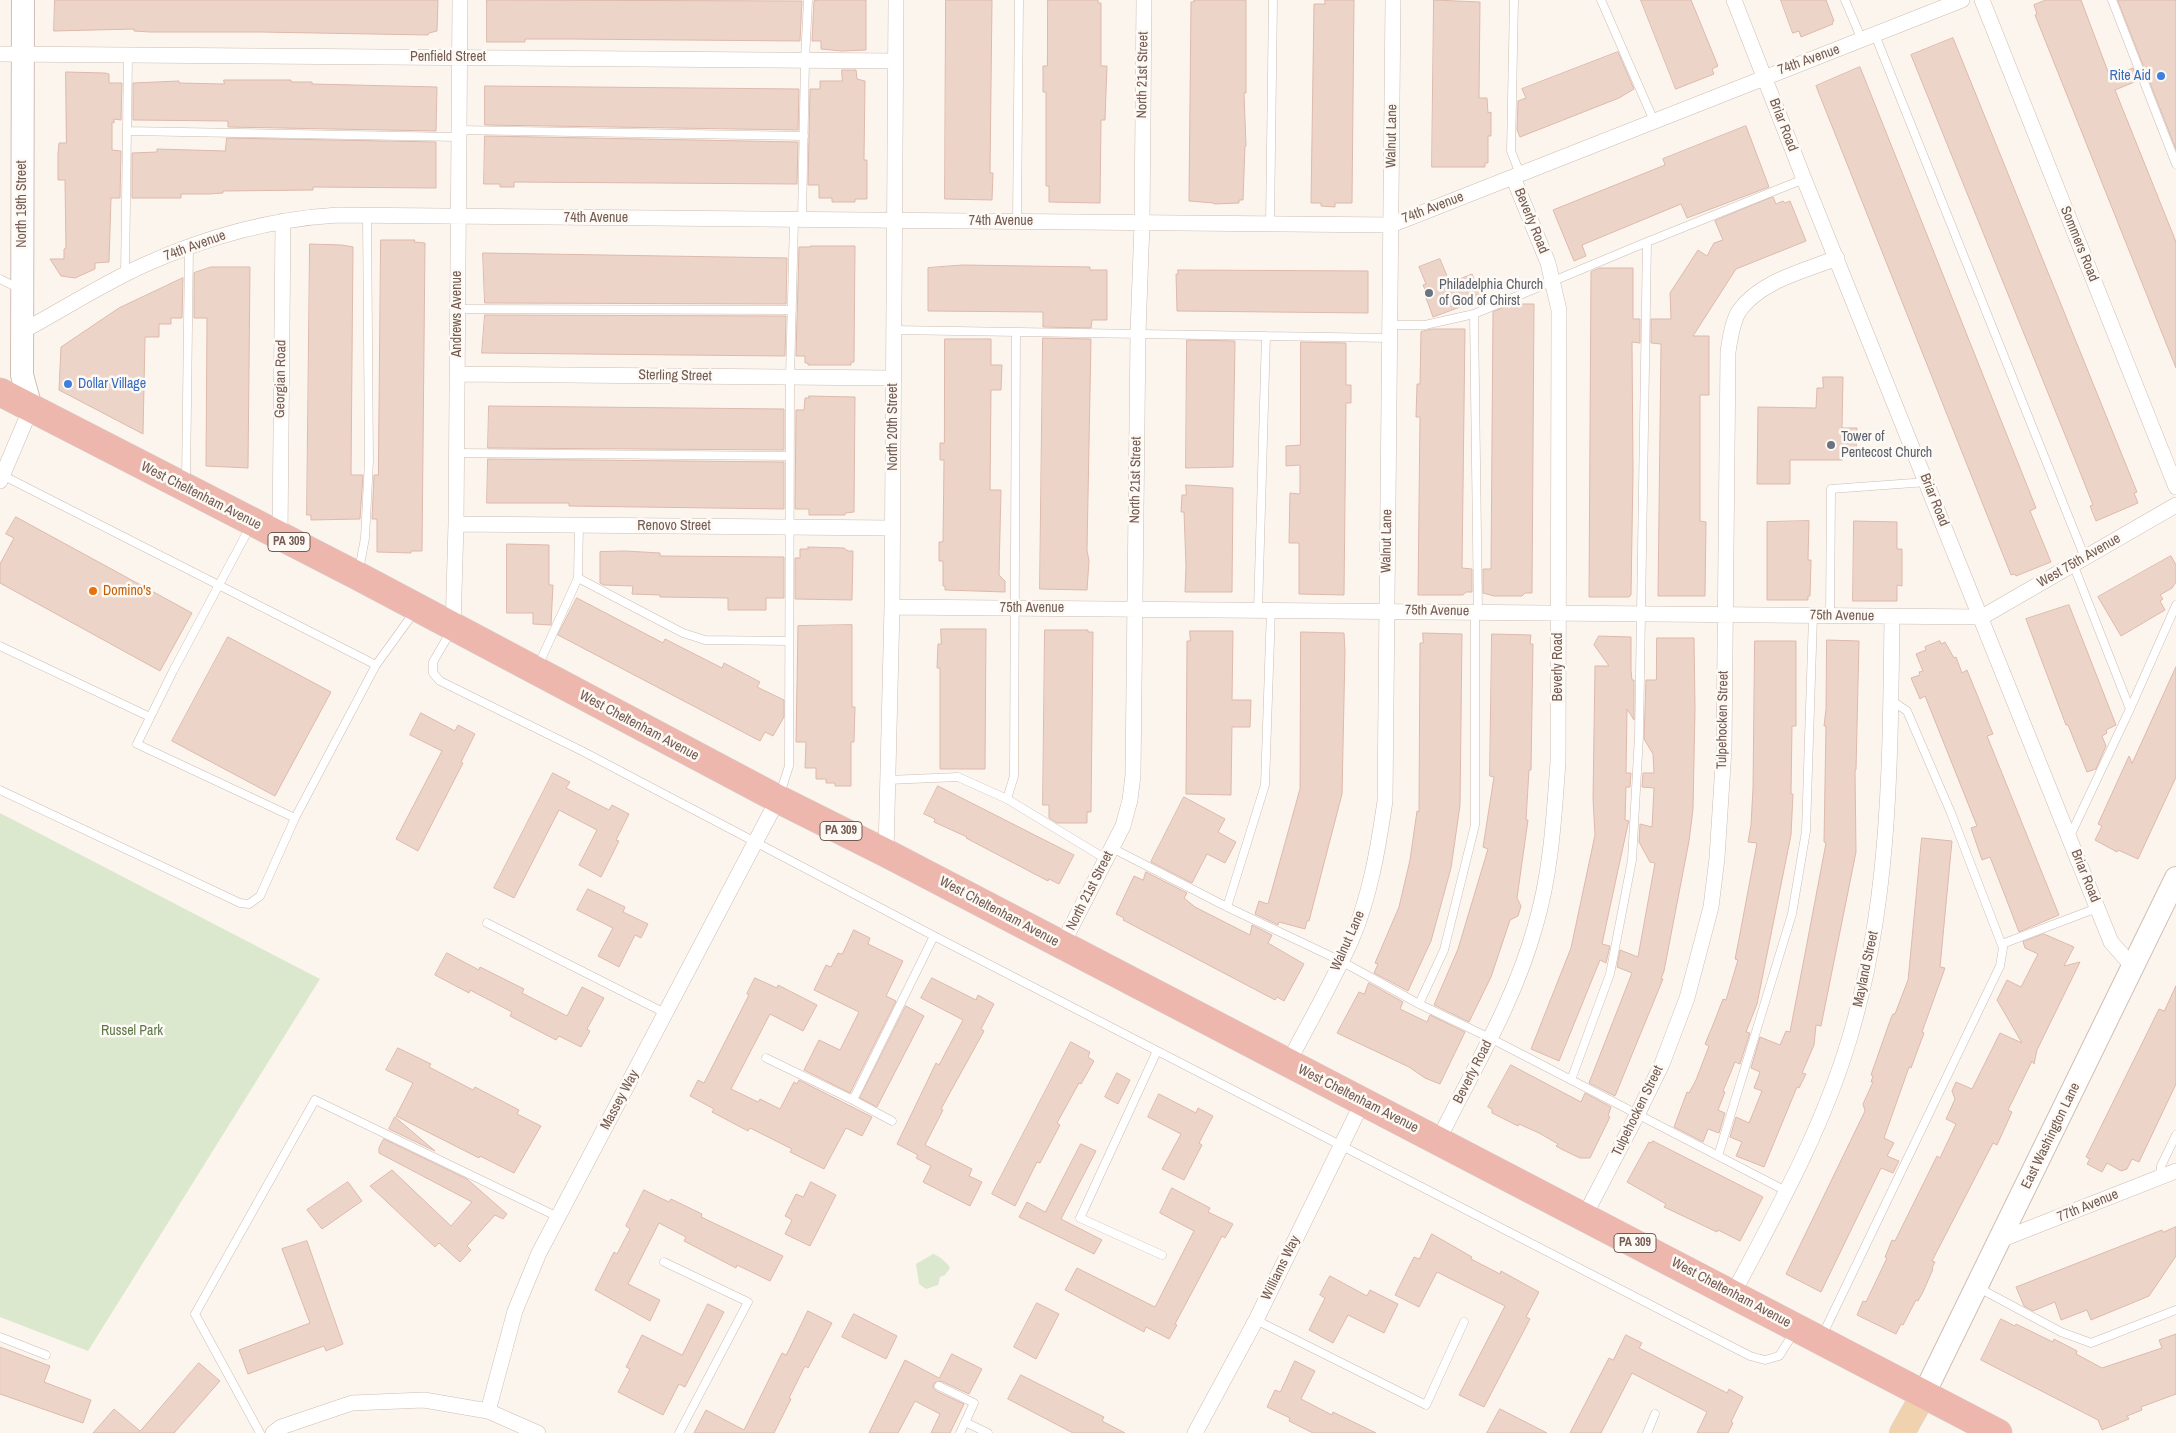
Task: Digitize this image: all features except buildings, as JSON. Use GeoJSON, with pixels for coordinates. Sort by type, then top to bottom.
{"type":"FeatureCollection","features":[{"type":"Feature","properties":{"kind":"highway","name":"West Cheltenham Avenue"},"geometry":{"type":"LineString","coordinates":[[0,392],[358,576],[778,800],[886,853],[1998,1433]]}},
{"type":"Feature","properties":{"kind":"main road","name":"North 19th Street"},"geometry":{"type":"LineString","coordinates":[[23,0],[21,332],[22,375],[31,408]]}},
{"type":"Feature","properties":{"kind":"main road","name":"East Washington Lane"},"geometry":{"type":"LineString","coordinates":[[1924,1394],[2133,967],[2173,890]]}},
{"type":"Feature","properties":{"kind":"main road"},"geometry":{"type":"LineString","coordinates":[[1902,1433],[1924,1394]]}},
{"type":"Feature","properties":{"kind":"street","name":"Andrews Avenue"},"geometry":{"type":"LineString","coordinates":[[453,628],[457,453],[460,0]]}},
{"type":"Feature","properties":{"kind":"street","name":"North 20th Street"},"geometry":{"type":"LineString","coordinates":[[886,853],[892,607],[896,0]]}},
{"type":"Feature","properties":{"kind":"street","name":"North 21st Street"},"geometry":{"type":"LineString","coordinates":[[1062,945],[1123,826],[1130,800],[1133,775],[1144,0]]}},
{"type":"Feature","properties":{"kind":"street","name":"Walnut Lane"},"geometry":{"type":"LineString","coordinates":[[1288,1063],[1341,961],[1356,927],[1372,878],[1385,802],[1393,0]]}},
{"type":"Feature","properties":{"kind":"street","name":"Briar Road"},"geometry":{"type":"LineString","coordinates":[[1734,0],[1804,180],[1982,617],[2110,942],[2133,967]]}},
{"type":"Feature","properties":{"kind":"street","name":"74th Avenue"},"geometry":{"type":"LineString","coordinates":[[21,332],[125,275],[190,246],[242,230],[308,217],[1391,225],[1764,76],[1868,38],[1962,0]]}},
{"type":"Feature","properties":{"kind":"street","name":"Sommers Road"},"geometry":{"type":"LineString","coordinates":[[1982,0],[2176,487]]}},
{"type":"Feature","properties":{"kind":"street","name":"Penfield Street"},"geometry":{"type":"LineString","coordinates":[[0,54],[896,61]]}},
{"type":"Feature","properties":{"kind":"street","name":"Beverly Road"},"geometry":{"type":"LineString","coordinates":[[1438,1141],[1502,1015],[1536,928],[1545,883],[1558,762],[1561,345],[1559,310],[1553,280],[1516,176]]}},
{"type":"Feature","properties":{"kind":"street","name":"Georgian Road"},"geometry":{"type":"LineString","coordinates":[[280,537],[283,221]]}},
{"type":"Feature","properties":{"kind":"street","name":"Tulpehocken Street"},"geometry":{"type":"LineString","coordinates":[[1584,1217],[1662,1064],[1687,998],[1711,907],[1717,858],[1723,759],[1728,352],[1731,331],[1739,312],[1754,295],[1770,284],[1836,258]]}},
{"type":"Feature","properties":{"kind":"street","name":"Sterling Street"},"geometry":{"type":"LineString","coordinates":[[457,374],[893,378]]}},
{"type":"Feature","properties":{"kind":"street"},"geometry":{"type":"LineString","coordinates":[[1,478],[31,408]]}},
{"type":"Feature","properties":{"kind":"street","name":"West 75th Avenue"},"geometry":{"type":"LineString","coordinates":[[1982,617],[2176,505]]}},
{"type":"Feature","properties":{"kind":"street","name":"Renovo Street"},"geometry":{"type":"LineString","coordinates":[[456,524],[892,528]]}},
{"type":"Feature","properties":{"kind":"street","name":"75th Avenue"},"geometry":{"type":"LineString","coordinates":[[892,607],[1386,610],[1982,617]]}},
{"type":"Feature","properties":{"kind":"street","name":"Mayland Street"},"geometry":{"type":"LineString","coordinates":[[1733,1294],[1786,1191],[1829,1097],[1846,1050],[1871,950],[1884,852],[1890,776],[1892,617]]}},
{"type":"Feature","properties":{"kind":"street","name":"Massey Way"},"geometry":{"type":"LineString","coordinates":[[488,1411],[515,1311],[539,1253],[778,800]]}},
{"type":"Feature","properties":{"kind":"street","name":"Williams Way"},"geometry":{"type":"LineString","coordinates":[[1194,1433],[1256,1320],[1362,1101]]}},
{"type":"Feature","properties":{"kind":"street","name":"77th Avenue"},"geometry":{"type":"LineString","coordinates":[[2000,1240],[2176,1171]]}},
{"type":"Feature","properties":{"kind":"street"},"geometry":{"type":"LineString","coordinates":[[273,1433],[281,1427],[352,1403],[424,1400],[488,1411],[538,1433]]}},
{"type":"Feature","properties":{"kind":"lane"},"geometry":{"type":"LineString","coordinates":[[778,800],[788,766],[790,378],[792,310],[804,136],[808,0]]}},
{"type":"Feature","properties":{"kind":"lane"},"geometry":{"type":"LineString","coordinates":[[1017,221],[1020,0]]}},
{"type":"Feature","properties":{"kind":"lane"},"geometry":{"type":"LineString","coordinates":[[1270,224],[1273,0]]}},
{"type":"Feature","properties":{"kind":"lane"},"geometry":{"type":"LineString","coordinates":[[1514,0],[1512,151],[1516,176]]}},
{"type":"Feature","properties":{"kind":"lane"},"geometry":{"type":"LineString","coordinates":[[1601,0],[1654,121]]}},
{"type":"Feature","properties":{"kind":"lane"},"geometry":{"type":"LineString","coordinates":[[1846,0],[1868,38],[2079,561],[2130,709]]}},
{"type":"Feature","properties":{"kind":"lane"},"geometry":{"type":"LineString","coordinates":[[2112,0],[2176,164]]}},
{"type":"Feature","properties":{"kind":"lane"},"geometry":{"type":"LineString","coordinates":[[125,275],[128,55]]}},
{"type":"Feature","properties":{"kind":"lane"},"geometry":{"type":"LineString","coordinates":[[127,132],[804,136]]}},
{"type":"Feature","properties":{"kind":"lane"},"geometry":{"type":"LineString","coordinates":[[894,330],[1266,336],[1390,332],[1474,314],[1553,280],[1804,180]]}},
{"type":"Feature","properties":{"kind":"lane"},"geometry":{"type":"LineString","coordinates":[[358,576],[365,538],[369,461],[367,216]]}},
{"type":"Feature","properties":{"kind":"lane"},"geometry":{"type":"LineString","coordinates":[[1571,1080],[1610,974],[1632,860],[1639,736],[1647,242]]}},
{"type":"Feature","properties":{"kind":"lane"},"geometry":{"type":"LineString","coordinates":[[186,488],[190,246]]}},
{"type":"Feature","properties":{"kind":"lane"},"geometry":{"type":"LineString","coordinates":[[0,279],[22,290]]}},
{"type":"Feature","properties":{"kind":"lane"},"geometry":{"type":"LineString","coordinates":[[457,309],[792,310]]}},
{"type":"Feature","properties":{"kind":"lane"},"geometry":{"type":"LineString","coordinates":[[1419,1004],[1444,950],[1475,825],[1477,612],[1474,314]]}},
{"type":"Feature","properties":{"kind":"lane"},"geometry":{"type":"LineString","coordinates":[[1007,799],[1014,776],[1016,332]]}},
{"type":"Feature","properties":{"kind":"lane"},"geometry":{"type":"LineString","coordinates":[[1227,907],[1265,785],[1266,336]]}},
{"type":"Feature","properties":{"kind":"lane"},"geometry":{"type":"LineString","coordinates":[[457,453],[790,456]]}},
{"type":"Feature","properties":{"kind":"lane"},"geometry":{"type":"LineString","coordinates":[[1,478],[376,665]]}},
{"type":"Feature","properties":{"kind":"lane"},"geometry":{"type":"LineString","coordinates":[[1830,616],[1831,489],[1927,482]]}},
{"type":"Feature","properties":{"kind":"lane"},"geometry":{"type":"LineString","coordinates":[[252,522],[137,744],[295,818]]}},
{"type":"Feature","properties":{"kind":"lane"},"geometry":{"type":"LineString","coordinates":[[536,671],[578,578],[578,526]]}},
{"type":"Feature","properties":{"kind":"lane"},"geometry":{"type":"LineString","coordinates":[[578,578],[683,633],[705,640],[789,641]]}},
{"type":"Feature","properties":{"kind":"lane"},"geometry":{"type":"LineString","coordinates":[[2069,837],[2130,709],[2176,605]]}},
{"type":"Feature","properties":{"kind":"lane"},"geometry":{"type":"LineString","coordinates":[[0,790],[240,904],[249,904],[260,896],[295,818],[376,665],[417,608]]}},
{"type":"Feature","properties":{"kind":"lane"},"geometry":{"type":"LineString","coordinates":[[1718,1156],[1792,914],[1806,831],[1813,616]]}},
{"type":"Feature","properties":{"kind":"lane"},"geometry":{"type":"LineString","coordinates":[[453,628],[432,662],[433,672],[440,681],[582,751],[934,936],[1750,1356],[1765,1360],[1779,1356],[1796,1328]]}},
{"type":"Feature","properties":{"kind":"lane"},"geometry":{"type":"LineString","coordinates":[[0,646],[150,717]]}},
{"type":"Feature","properties":{"kind":"lane"},"geometry":{"type":"LineString","coordinates":[[1821,1340],[2000,966],[2002,944],[1951,813],[1907,711],[1891,700]]}},
{"type":"Feature","properties":{"kind":"lane"},"geometry":{"type":"LineString","coordinates":[[888,780],[958,776],[1007,799],[1109,853],[1341,961],[1419,1004],[1490,1038],[1786,1191]]}},
{"type":"Feature","properties":{"kind":"lane"},"geometry":{"type":"LineString","coordinates":[[2002,944],[2097,908]]}},
{"type":"Feature","properties":{"kind":"lane"},"geometry":{"type":"LineString","coordinates":[[487,923],[666,1013]]}},
{"type":"Feature","properties":{"kind":"lane"},"geometry":{"type":"LineString","coordinates":[[853,1100],[934,936]]}},
{"type":"Feature","properties":{"kind":"lane"},"geometry":{"type":"LineString","coordinates":[[1157,1051],[1080,1218],[1162,1254]]}},
{"type":"Feature","properties":{"kind":"lane"},"geometry":{"type":"LineString","coordinates":[[766,1058],[892,1121]]}},
{"type":"Feature","properties":{"kind":"lane"},"geometry":{"type":"LineString","coordinates":[[260,1433],[195,1314],[315,1100],[558,1217]]}},
{"type":"Feature","properties":{"kind":"lane"},"geometry":{"type":"LineString","coordinates":[[2160,1177],[2161,1166],[2176,1135]]}},
{"type":"Feature","properties":{"kind":"lane"},"geometry":{"type":"LineString","coordinates":[[664,1262],[748,1302],[679,1433]]}},
{"type":"Feature","properties":{"kind":"lane"},"geometry":{"type":"LineString","coordinates":[[1977,1287],[2061,1332],[2091,1343],[2176,1310]]}},
{"type":"Feature","properties":{"kind":"lane"},"geometry":{"type":"LineString","coordinates":[[1256,1320],[1426,1405],[1464,1322]]}},
{"type":"Feature","properties":{"kind":"lane"},"geometry":{"type":"LineString","coordinates":[[0,1337],[46,1354]]}},
{"type":"Feature","properties":{"kind":"lane"},"geometry":{"type":"LineString","coordinates":[[939,1386],[974,1403],[960,1433]]}},
{"type":"Feature","properties":{"kind":"lane"},"geometry":{"type":"LineString","coordinates":[[1647,1433],[1655,1414]]}},
{"type":"Feature","properties":{"kind":"lane"},"geometry":{"type":"LineString","coordinates":[[965,1422],[988,1433]]}},
{"type":"Feature","properties":{"kind":"green space","name":"Russel Park"},"geometry":{"type":"Polygon","coordinates":[[[0,813],[320,979],[88,1351],[0,1317],[0,813]]]}},
{"type":"Feature","properties":{"kind":"green space"},"geometry":{"type":"Polygon","coordinates":[[[933,1254],[943,1260],[950,1268],[945,1275],[940,1277],[938,1285],[926,1289],[919,1284],[916,1264],[933,1254]]]}},
{"type":"Feature","properties":{"kind":"place","name":"Rite Aid"},"geometry":{"type":"Point","coordinates":[2161,76]}},
{"type":"Feature","properties":{"kind":"place","name":"Philadelphia Church of God of Chirst"},"geometry":{"type":"Point","coordinates":[1429,293]}},
{"type":"Feature","properties":{"kind":"place","name":"Dollar Village"},"geometry":{"type":"Point","coordinates":[68,384]}},
{"type":"Feature","properties":{"kind":"place","name":"Tower of Pentecost Church"},"geometry":{"type":"Point","coordinates":[1831,445]}},
{"type":"Feature","properties":{"kind":"place","name":"Domino's"},"geometry":{"type":"Point","coordinates":[93,591]}}]}
